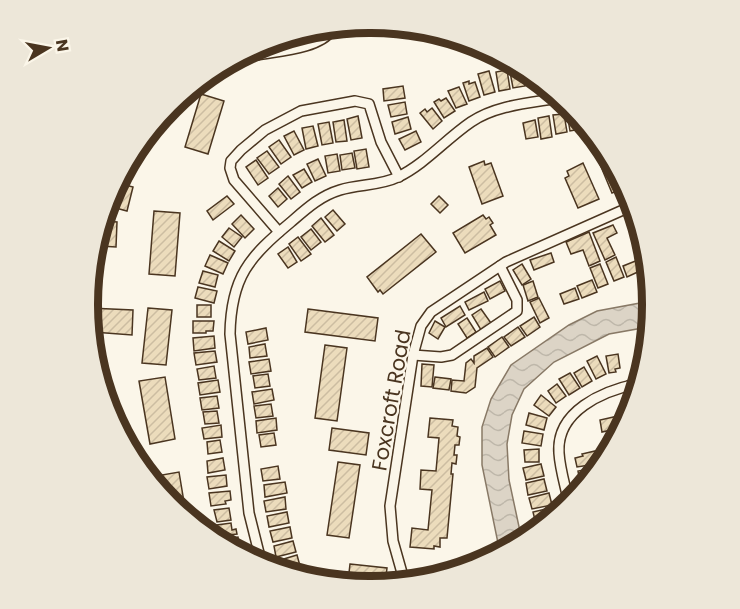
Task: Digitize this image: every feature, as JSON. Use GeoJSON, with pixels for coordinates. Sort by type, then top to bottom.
{"type":"FeatureCollection","features":[{"type":"Feature","properties":{"kind":"street"},"geometry":{"type":"LineString","coordinates":[[270,52],[315,43],[325,37]]}},
{"type":"Feature","properties":{"kind":"street"},"geometry":{"type":"LineString","coordinates":[[259,552],[249,513],[230,334],[235,291],[247,264],[279,232],[325,196],[342,189],[385,182],[399,177],[417,166],[472,121],[490,112],[549,100]]}},
{"type":"Feature","properties":{"kind":"street"},"geometry":{"type":"LineString","coordinates":[[279,232],[234,180],[231,161],[265,130],[301,111],[356,101],[369,104],[381,142],[399,177]]}},
{"type":"Feature","properties":{"kind":"street","name":"Foxcroft Road"},"geometry":{"type":"LineString","coordinates":[[402,574],[393,541],[390,506],[413,355],[421,326],[431,312],[500,266],[624,210]]}},
{"type":"Feature","properties":{"kind":"street"},"geometry":{"type":"LineString","coordinates":[[413,355],[441,357],[452,355],[517,311],[517,300],[500,266]]}},
{"type":"Feature","properties":{"kind":"street"},"geometry":{"type":"LineString","coordinates":[[566,492],[558,453],[564,426],[572,415],[602,394],[629,386]]}},
{"type":"Feature","properties":{"kind":"water"},"geometry":{"type":"Polygon","coordinates":[[[642,303],[640,328],[609,334],[554,362],[524,389],[512,415],[507,444],[509,480],[520,531],[498,544],[482,465],[482,427],[491,399],[511,365],[569,325],[597,311],[642,303]]]}},
{"type":"Feature","properties":{"kind":"building"},"geometry":{"type":"Polygon","coordinates":[[[507,70],[510,89],[499,91],[496,72],[507,70]]]}},
{"type":"Feature","properties":{"kind":"building"},"geometry":{"type":"Polygon","coordinates":[[[489,71],[495,92],[484,95],[478,74],[489,71]]]}},
{"type":"Feature","properties":{"kind":"building"},"geometry":{"type":"Polygon","coordinates":[[[510,72],[524,81],[525,86],[513,88],[510,72]]]}},
{"type":"Feature","properties":{"kind":"building"},"geometry":{"type":"Polygon","coordinates":[[[469,81],[469,84],[475,82],[480,97],[469,101],[463,83],[469,81]]]}},
{"type":"Feature","properties":{"kind":"building"},"geometry":{"type":"Polygon","coordinates":[[[403,86],[405,98],[384,101],[383,89],[403,86]]]}},
{"type":"Feature","properties":{"kind":"building"},"geometry":{"type":"Polygon","coordinates":[[[459,87],[467,104],[456,108],[448,91],[459,87]]]}},
{"type":"Feature","properties":{"kind":"building"},"geometry":{"type":"Polygon","coordinates":[[[201,94],[224,101],[208,154],[185,147],[201,94]]]}},
{"type":"Feature","properties":{"kind":"building"},"geometry":{"type":"Polygon","coordinates":[[[446,98],[455,111],[444,118],[434,102],[446,98]]]}},
{"type":"Feature","properties":{"kind":"building"},"geometry":{"type":"Polygon","coordinates":[[[405,102],[407,114],[391,117],[388,105],[405,102]]]}},
{"type":"Feature","properties":{"kind":"building"},"geometry":{"type":"Polygon","coordinates":[[[432,108],[442,121],[433,129],[420,113],[432,108]]]}},
{"type":"Feature","properties":{"kind":"building"},"geometry":{"type":"Polygon","coordinates":[[[553,115],[564,115],[567,132],[556,134],[553,115]]]}},
{"type":"Feature","properties":{"kind":"building"},"geometry":{"type":"Polygon","coordinates":[[[358,116],[362,138],[351,140],[347,119],[358,116]]]}},
{"type":"Feature","properties":{"kind":"building"},"geometry":{"type":"Polygon","coordinates":[[[549,116],[552,137],[541,139],[538,118],[549,116]]]}},
{"type":"Feature","properties":{"kind":"building"},"geometry":{"type":"Polygon","coordinates":[[[408,117],[411,129],[395,134],[392,122],[408,117]]]}},
{"type":"Feature","properties":{"kind":"building"},"geometry":{"type":"Polygon","coordinates":[[[568,119],[578,130],[570,131],[568,119]]]}},
{"type":"Feature","properties":{"kind":"building"},"geometry":{"type":"Polygon","coordinates":[[[344,120],[347,141],[336,142],[333,122],[344,120]]]}},
{"type":"Feature","properties":{"kind":"building"},"geometry":{"type":"Polygon","coordinates":[[[535,120],[538,137],[526,139],[523,123],[535,120]]]}},
{"type":"Feature","properties":{"kind":"building"},"geometry":{"type":"Polygon","coordinates":[[[329,122],[333,143],[322,145],[318,124],[329,122]]]}},
{"type":"Feature","properties":{"kind":"building"},"geometry":{"type":"Polygon","coordinates":[[[313,126],[318,146],[306,149],[302,128],[313,126]]]}},
{"type":"Feature","properties":{"kind":"building"},"geometry":{"type":"Polygon","coordinates":[[[294,131],[304,150],[294,155],[284,136],[294,131]]]}},
{"type":"Feature","properties":{"kind":"building"},"geometry":{"type":"Polygon","coordinates":[[[416,131],[421,142],[405,150],[399,139],[416,131]]]}},
{"type":"Feature","properties":{"kind":"building"},"geometry":{"type":"Polygon","coordinates":[[[279,140],[291,157],[281,164],[269,147],[279,140]]]}},
{"type":"Feature","properties":{"kind":"building"},"geometry":{"type":"Polygon","coordinates":[[[366,149],[369,167],[357,169],[354,151],[366,149]]]}},
{"type":"Feature","properties":{"kind":"building"},"geometry":{"type":"Polygon","coordinates":[[[267,151],[279,167],[269,174],[257,158],[267,151]]]}},
{"type":"Feature","properties":{"kind":"building"},"geometry":{"type":"Polygon","coordinates":[[[352,153],[355,168],[342,170],[340,155],[352,153]]]}},
{"type":"Feature","properties":{"kind":"building"},"geometry":{"type":"Polygon","coordinates":[[[337,154],[340,171],[328,173],[325,156],[337,154]]]}},
{"type":"Feature","properties":{"kind":"building"},"geometry":{"type":"Polygon","coordinates":[[[318,159],[326,176],[315,181],[307,164],[318,159]]]}},
{"type":"Feature","properties":{"kind":"building"},"geometry":{"type":"Polygon","coordinates":[[[256,160],[268,178],[258,185],[246,167],[256,160]]]}},
{"type":"Feature","properties":{"kind":"building"},"geometry":{"type":"Polygon","coordinates":[[[484,161],[485,165],[491,163],[503,196],[482,204],[469,167],[484,161]]]}},
{"type":"Feature","properties":{"kind":"building"},"geometry":{"type":"Polygon","coordinates":[[[600,161],[617,191],[612,193],[600,161]]]}},
{"type":"Feature","properties":{"kind":"building"},"geometry":{"type":"Polygon","coordinates":[[[583,163],[599,199],[578,208],[565,178],[569,176],[567,171],[583,163]]]}},
{"type":"Feature","properties":{"kind":"building"},"geometry":{"type":"Polygon","coordinates":[[[304,169],[312,182],[302,188],[293,175],[304,169]]]}},
{"type":"Feature","properties":{"kind":"building"},"geometry":{"type":"Polygon","coordinates":[[[288,176],[300,192],[291,199],[279,184],[288,176]]]}},
{"type":"Feature","properties":{"kind":"building"},"geometry":{"type":"Polygon","coordinates":[[[126,185],[133,187],[127,211],[116,208],[126,185]]]}},
{"type":"Feature","properties":{"kind":"building"},"geometry":{"type":"Polygon","coordinates":[[[278,188],[287,199],[278,207],[269,196],[278,188]]]}},
{"type":"Feature","properties":{"kind":"building"},"geometry":{"type":"Polygon","coordinates":[[[227,196],[234,204],[213,220],[207,211],[227,196]]]}},
{"type":"Feature","properties":{"kind":"building"},"geometry":{"type":"Polygon","coordinates":[[[439,196],[448,205],[440,213],[431,204],[439,196]]]}},
{"type":"Feature","properties":{"kind":"building"},"geometry":{"type":"Polygon","coordinates":[[[333,210],[345,224],[337,231],[325,217],[333,210]]]}},
{"type":"Feature","properties":{"kind":"building"},"geometry":{"type":"Polygon","coordinates":[[[154,211],[180,213],[175,276],[149,274],[154,211]]]}},
{"type":"Feature","properties":{"kind":"building"},"geometry":{"type":"Polygon","coordinates":[[[241,215],[254,229],[245,238],[232,224],[241,215]]]}},
{"type":"Feature","properties":{"kind":"building"},"geometry":{"type":"Polygon","coordinates":[[[483,215],[486,219],[489,217],[493,223],[490,225],[496,235],[465,253],[453,233],[483,215]]]}},
{"type":"Feature","properties":{"kind":"building"},"geometry":{"type":"Polygon","coordinates":[[[321,218],[334,235],[325,242],[312,226],[321,218]]]}},
{"type":"Feature","properties":{"kind":"building"},"geometry":{"type":"Polygon","coordinates":[[[112,222],[117,222],[116,247],[105,246],[112,222]]]}},
{"type":"Feature","properties":{"kind":"building"},"geometry":{"type":"Polygon","coordinates":[[[613,225],[617,233],[607,238],[615,255],[605,260],[593,233],[613,225]]]}},
{"type":"Feature","properties":{"kind":"building"},"geometry":{"type":"Polygon","coordinates":[[[229,228],[242,237],[234,247],[222,237],[229,228]]]}},
{"type":"Feature","properties":{"kind":"building"},"geometry":{"type":"Polygon","coordinates":[[[311,229],[321,242],[311,250],[301,237],[311,229]]]}},
{"type":"Feature","properties":{"kind":"building"},"geometry":{"type":"Polygon","coordinates":[[[589,232],[600,261],[589,266],[583,250],[571,254],[566,242],[589,232]]]}},
{"type":"Feature","properties":{"kind":"building"},"geometry":{"type":"Polygon","coordinates":[[[421,234],[436,252],[383,294],[380,290],[378,292],[367,277],[421,234]]]}},
{"type":"Feature","properties":{"kind":"building"},"geometry":{"type":"Polygon","coordinates":[[[298,237],[311,254],[301,261],[289,244],[298,237]]]}},
{"type":"Feature","properties":{"kind":"building"},"geometry":{"type":"Polygon","coordinates":[[[219,241],[235,251],[229,261],[213,251],[219,241]]]}},
{"type":"Feature","properties":{"kind":"building"},"geometry":{"type":"Polygon","coordinates":[[[288,247],[297,262],[288,268],[278,254],[288,247]]]}},
{"type":"Feature","properties":{"kind":"building"},"geometry":{"type":"Polygon","coordinates":[[[551,253],[554,262],[534,270],[530,260],[551,253]]]}},
{"type":"Feature","properties":{"kind":"building"},"geometry":{"type":"Polygon","coordinates":[[[210,255],[228,263],[223,274],[205,266],[210,255]]]}},
{"type":"Feature","properties":{"kind":"building"},"geometry":{"type":"Polygon","coordinates":[[[616,257],[624,277],[614,281],[606,262],[616,257]]]}},
{"type":"Feature","properties":{"kind":"building"},"geometry":{"type":"Polygon","coordinates":[[[637,260],[639,271],[627,277],[623,266],[637,260]]]}},
{"type":"Feature","properties":{"kind":"building"},"geometry":{"type":"Polygon","coordinates":[[[522,264],[531,279],[522,285],[513,270],[522,264]]]}},
{"type":"Feature","properties":{"kind":"building"},"geometry":{"type":"Polygon","coordinates":[[[600,264],[608,284],[598,288],[590,268],[600,264]]]}},
{"type":"Feature","properties":{"kind":"building"},"geometry":{"type":"Polygon","coordinates":[[[203,271],[218,275],[215,287],[199,283],[203,271]]]}},
{"type":"Feature","properties":{"kind":"building"},"geometry":{"type":"Polygon","coordinates":[[[592,280],[597,292],[582,298],[577,286],[592,280]]]}},
{"type":"Feature","properties":{"kind":"building"},"geometry":{"type":"Polygon","coordinates":[[[500,281],[505,291],[490,299],[485,289],[500,281]]]}},
{"type":"Feature","properties":{"kind":"building"},"geometry":{"type":"Polygon","coordinates":[[[533,281],[538,297],[528,301],[523,285],[533,281]]]}},
{"type":"Feature","properties":{"kind":"building"},"geometry":{"type":"Polygon","coordinates":[[[198,287],[217,291],[214,303],[195,298],[198,287]]]}},
{"type":"Feature","properties":{"kind":"building"},"geometry":{"type":"Polygon","coordinates":[[[575,288],[579,299],[564,304],[560,294],[575,288]]]}},
{"type":"Feature","properties":{"kind":"building"},"geometry":{"type":"Polygon","coordinates":[[[484,292],[488,301],[469,310],[465,302],[484,292]]]}},
{"type":"Feature","properties":{"kind":"building"},"geometry":{"type":"Polygon","coordinates":[[[539,298],[549,318],[540,323],[530,302],[539,298]]]}},
{"type":"Feature","properties":{"kind":"building"},"geometry":{"type":"Polygon","coordinates":[[[197,305],[211,305],[211,317],[197,317],[197,305]]]}},
{"type":"Feature","properties":{"kind":"building"},"geometry":{"type":"Polygon","coordinates":[[[460,306],[465,315],[446,327],[441,318],[460,306]]]}},
{"type":"Feature","properties":{"kind":"building"},"geometry":{"type":"Polygon","coordinates":[[[98,308],[133,310],[132,335],[100,333],[98,308]]]}},
{"type":"Feature","properties":{"kind":"building"},"geometry":{"type":"Polygon","coordinates":[[[148,308],[172,310],[166,365],[142,363],[148,308]]]}},
{"type":"Feature","properties":{"kind":"building"},"geometry":{"type":"Polygon","coordinates":[[[308,309],[378,318],[375,341],[305,332],[308,309]]]}},
{"type":"Feature","properties":{"kind":"building"},"geometry":{"type":"Polygon","coordinates":[[[481,309],[491,323],[481,330],[472,315],[481,309]]]}},
{"type":"Feature","properties":{"kind":"building"},"geometry":{"type":"Polygon","coordinates":[[[534,317],[540,327],[527,336],[520,326],[534,317]]]}},
{"type":"Feature","properties":{"kind":"building"},"geometry":{"type":"Polygon","coordinates":[[[467,318],[476,332],[467,338],[458,324],[467,318]]]}},
{"type":"Feature","properties":{"kind":"building"},"geometry":{"type":"Polygon","coordinates":[[[193,321],[214,321],[213,331],[193,333],[193,321]]]}},
{"type":"Feature","properties":{"kind":"building"},"geometry":{"type":"Polygon","coordinates":[[[435,321],[445,327],[438,339],[429,333],[435,321]]]}},
{"type":"Feature","properties":{"kind":"building"},"geometry":{"type":"Polygon","coordinates":[[[518,327],[525,337],[511,346],[504,337],[518,327]]]}},
{"type":"Feature","properties":{"kind":"building"},"geometry":{"type":"Polygon","coordinates":[[[266,328],[268,340],[248,344],[246,332],[266,328]]]}},
{"type":"Feature","properties":{"kind":"building"},"geometry":{"type":"Polygon","coordinates":[[[214,336],[215,348],[194,351],[193,338],[214,336]]]}},
{"type":"Feature","properties":{"kind":"building"},"geometry":{"type":"Polygon","coordinates":[[[502,337],[509,347],[495,357],[488,347],[502,337]]]}},
{"type":"Feature","properties":{"kind":"building"},"geometry":{"type":"Polygon","coordinates":[[[265,344],[267,356],[250,358],[249,347],[265,344]]]}},
{"type":"Feature","properties":{"kind":"building"},"geometry":{"type":"Polygon","coordinates":[[[325,345],[347,348],[337,421],[315,418],[325,345]]]}},
{"type":"Feature","properties":{"kind":"building"},"geometry":{"type":"Polygon","coordinates":[[[487,348],[493,357],[477,368],[475,387],[466,393],[451,391],[452,380],[464,381],[466,363],[471,359],[474,363],[474,356],[487,348]]]}},
{"type":"Feature","properties":{"kind":"building"},"geometry":{"type":"Polygon","coordinates":[[[215,351],[217,362],[196,365],[194,353],[215,351]]]}},
{"type":"Feature","properties":{"kind":"building"},"geometry":{"type":"Polygon","coordinates":[[[618,354],[620,368],[615,369],[616,372],[609,373],[606,356],[618,354]]]}},
{"type":"Feature","properties":{"kind":"building"},"geometry":{"type":"Polygon","coordinates":[[[597,356],[606,374],[596,379],[587,361],[597,356]]]}},
{"type":"Feature","properties":{"kind":"building"},"geometry":{"type":"Polygon","coordinates":[[[269,359],[271,371],[251,374],[249,362],[269,359]]]}},
{"type":"Feature","properties":{"kind":"building"},"geometry":{"type":"Polygon","coordinates":[[[422,364],[434,365],[432,387],[421,386],[422,364]]]}},
{"type":"Feature","properties":{"kind":"building"},"geometry":{"type":"Polygon","coordinates":[[[214,366],[216,378],[199,380],[197,369],[214,366]]]}},
{"type":"Feature","properties":{"kind":"building"},"geometry":{"type":"Polygon","coordinates":[[[584,367],[592,381],[582,387],[574,373],[584,367]]]}},
{"type":"Feature","properties":{"kind":"building"},"geometry":{"type":"Polygon","coordinates":[[[570,373],[580,388],[569,395],[559,379],[570,373]]]}},
{"type":"Feature","properties":{"kind":"building"},"geometry":{"type":"Polygon","coordinates":[[[268,374],[270,386],[255,388],[253,376],[268,374]]]}},
{"type":"Feature","properties":{"kind":"building"},"geometry":{"type":"Polygon","coordinates":[[[165,377],[175,439],[150,444],[139,381],[165,377]]]}},
{"type":"Feature","properties":{"kind":"building"},"geometry":{"type":"Polygon","coordinates":[[[435,377],[451,379],[449,390],[433,388],[435,377]]]}},
{"type":"Feature","properties":{"kind":"building"},"geometry":{"type":"Polygon","coordinates":[[[218,380],[220,392],[200,395],[198,383],[218,380]]]}},
{"type":"Feature","properties":{"kind":"building"},"geometry":{"type":"Polygon","coordinates":[[[557,384],[566,396],[556,403],[548,391],[557,384]]]}},
{"type":"Feature","properties":{"kind":"building"},"geometry":{"type":"Polygon","coordinates":[[[272,389],[274,400],[254,404],[252,392],[272,389]]]}},
{"type":"Feature","properties":{"kind":"building"},"geometry":{"type":"Polygon","coordinates":[[[541,395],[556,407],[549,416],[534,405],[541,395]]]}},
{"type":"Feature","properties":{"kind":"building"},"geometry":{"type":"Polygon","coordinates":[[[217,396],[219,408],[202,410],[200,398],[217,396]]]}},
{"type":"Feature","properties":{"kind":"building"},"geometry":{"type":"Polygon","coordinates":[[[271,404],[273,416],[256,418],[254,406],[271,404]]]}},
{"type":"Feature","properties":{"kind":"building"},"geometry":{"type":"Polygon","coordinates":[[[217,411],[219,423],[205,424],[203,412],[217,411]]]}},
{"type":"Feature","properties":{"kind":"building"},"geometry":{"type":"Polygon","coordinates":[[[529,413],[547,418],[544,430],[526,425],[529,413]]]}},
{"type":"Feature","properties":{"kind":"building"},"geometry":{"type":"Polygon","coordinates":[[[618,416],[611,430],[602,432],[600,420],[618,416]]]}},
{"type":"Feature","properties":{"kind":"building"},"geometry":{"type":"Polygon","coordinates":[[[276,418],[277,430],[257,433],[256,421],[276,418]]]}},
{"type":"Feature","properties":{"kind":"building"},"geometry":{"type":"Polygon","coordinates":[[[430,418],[453,420],[452,426],[458,427],[457,436],[460,437],[459,445],[455,445],[456,464],[452,463],[447,538],[440,538],[440,547],[434,546],[434,549],[410,547],[412,528],[428,530],[432,490],[420,489],[421,470],[436,471],[439,438],[428,437],[430,418]]]}},
{"type":"Feature","properties":{"kind":"building"},"geometry":{"type":"Polygon","coordinates":[[[221,425],[222,437],[204,439],[202,428],[221,425]]]}},
{"type":"Feature","properties":{"kind":"building"},"geometry":{"type":"Polygon","coordinates":[[[332,428],[369,433],[366,455],[329,450],[332,428]]]}},
{"type":"Feature","properties":{"kind":"building"},"geometry":{"type":"Polygon","coordinates":[[[524,431],[543,434],[541,446],[522,443],[524,431]]]}},
{"type":"Feature","properties":{"kind":"building"},"geometry":{"type":"Polygon","coordinates":[[[274,433],[276,445],[261,447],[259,435],[274,433]]]}},
{"type":"Feature","properties":{"kind":"building"},"geometry":{"type":"Polygon","coordinates":[[[220,440],[222,452],[208,454],[207,442],[220,440]]]}},
{"type":"Feature","properties":{"kind":"building"},"geometry":{"type":"Polygon","coordinates":[[[539,449],[539,462],[525,462],[524,450],[539,449]]]}},
{"type":"Feature","properties":{"kind":"building"},"geometry":{"type":"Polygon","coordinates":[[[595,451],[595,456],[589,465],[577,467],[575,458],[583,456],[582,454],[595,451]]]}},
{"type":"Feature","properties":{"kind":"building"},"geometry":{"type":"Polygon","coordinates":[[[223,458],[225,470],[208,473],[207,461],[223,458]]]}},
{"type":"Feature","properties":{"kind":"building"},"geometry":{"type":"Polygon","coordinates":[[[338,462],[360,465],[349,538],[327,535],[338,462]]]}},
{"type":"Feature","properties":{"kind":"building"},"geometry":{"type":"Polygon","coordinates":[[[541,464],[544,476],[526,480],[523,468],[541,464]]]}},
{"type":"Feature","properties":{"kind":"building"},"geometry":{"type":"Polygon","coordinates":[[[278,466],[280,479],[263,481],[261,469],[278,466]]]}},
{"type":"Feature","properties":{"kind":"building"},"geometry":{"type":"Polygon","coordinates":[[[585,470],[579,477],[578,471],[585,470]]]}},
{"type":"Feature","properties":{"kind":"building"},"geometry":{"type":"Polygon","coordinates":[[[179,472],[184,502],[166,484],[159,475],[179,472]]]}},
{"type":"Feature","properties":{"kind":"building"},"geometry":{"type":"Polygon","coordinates":[[[226,475],[227,486],[209,489],[207,477],[226,475]]]}},
{"type":"Feature","properties":{"kind":"building"},"geometry":{"type":"Polygon","coordinates":[[[544,479],[547,491],[528,495],[526,483],[544,479]]]}},
{"type":"Feature","properties":{"kind":"building"},"geometry":{"type":"Polygon","coordinates":[[[285,482],[287,493],[265,497],[264,485],[285,482]]]}},
{"type":"Feature","properties":{"kind":"building"},"geometry":{"type":"Polygon","coordinates":[[[230,491],[231,500],[225,501],[226,504],[211,506],[209,493],[230,491]]]}},
{"type":"Feature","properties":{"kind":"building"},"geometry":{"type":"Polygon","coordinates":[[[549,493],[552,505],[532,509],[529,498],[549,493]]]}},
{"type":"Feature","properties":{"kind":"building"},"geometry":{"type":"Polygon","coordinates":[[[285,497],[286,509],[266,512],[264,501],[285,497]]]}},
{"type":"Feature","properties":{"kind":"building"},"geometry":{"type":"Polygon","coordinates":[[[229,508],[231,520],[217,522],[214,510],[229,508]]]}},
{"type":"Feature","properties":{"kind":"building"},"geometry":{"type":"Polygon","coordinates":[[[550,508],[535,520],[533,512],[550,508]]]}},
{"type":"Feature","properties":{"kind":"building"},"geometry":{"type":"Polygon","coordinates":[[[287,512],[289,523],[269,527],[267,516],[287,512]]]}},
{"type":"Feature","properties":{"kind":"building"},"geometry":{"type":"Polygon","coordinates":[[[231,523],[232,530],[236,529],[237,534],[227,535],[218,529],[217,525],[231,523]]]}},
{"type":"Feature","properties":{"kind":"building"},"geometry":{"type":"Polygon","coordinates":[[[290,527],[292,538],[273,542],[270,531],[290,527]]]}},
{"type":"Feature","properties":{"kind":"building"},"geometry":{"type":"Polygon","coordinates":[[[293,541],[296,552],[276,557],[274,546],[293,541]]]}},
{"type":"Feature","properties":{"kind":"building"},"geometry":{"type":"Polygon","coordinates":[[[297,555],[300,566],[298,567],[279,560],[297,555]]]}},
{"type":"Feature","properties":{"kind":"building"},"geometry":{"type":"Polygon","coordinates":[[[350,564],[387,568],[386,575],[349,575],[350,564]]]}}]}
